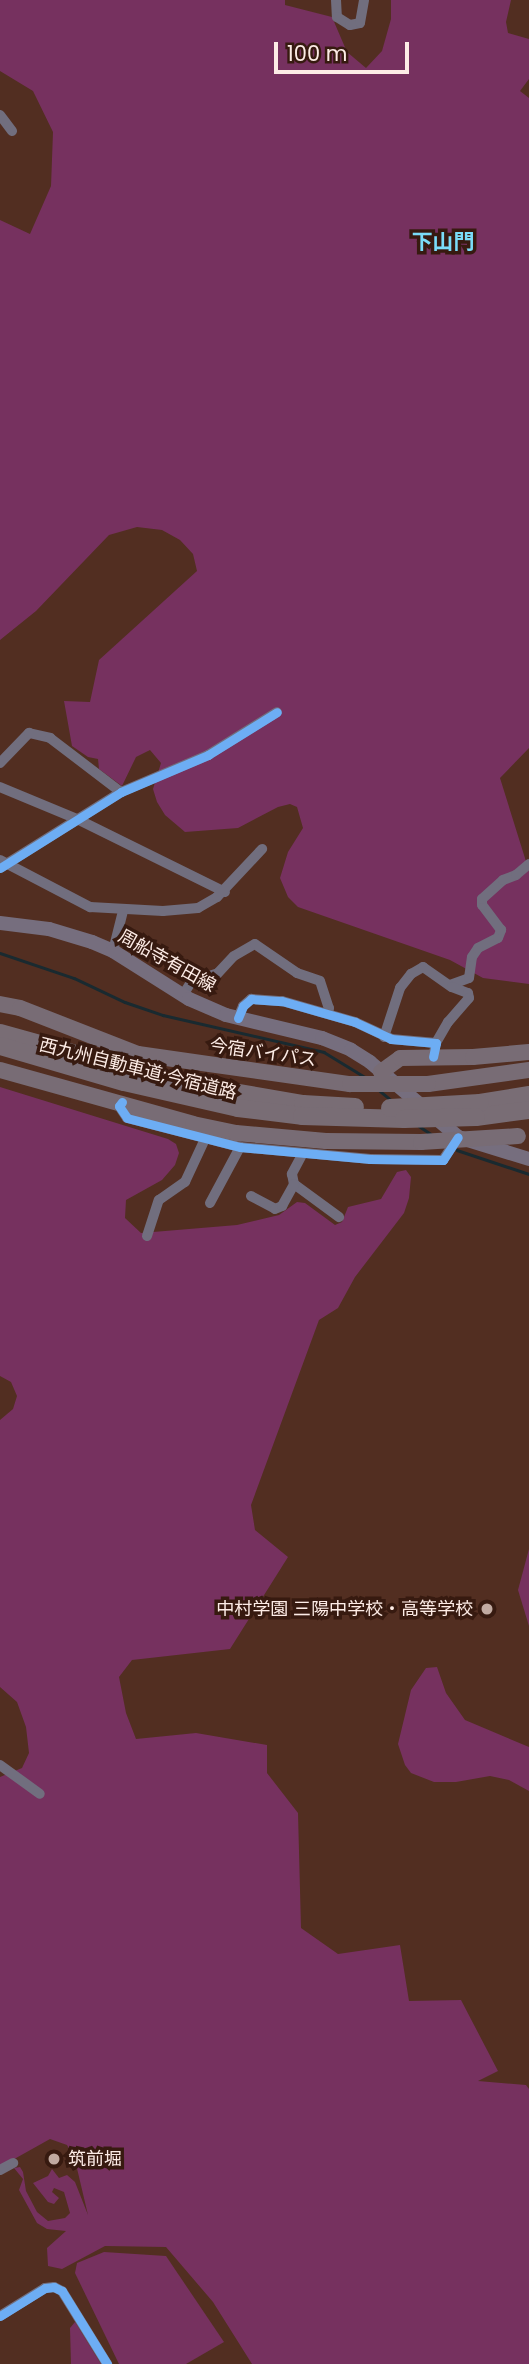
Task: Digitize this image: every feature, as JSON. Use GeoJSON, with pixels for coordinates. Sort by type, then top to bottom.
{"type":"FeatureCollection","features":[{"type":"Feature","properties":{"kind":"highway","name":"今宿バイパス"},"geometry":{"type":"LineString","coordinates":[[0,1004],[20,1008],[138,1054],[264,1074],[350,1084],[428,1084],[529,1070]]}},
{"type":"Feature","properties":{"kind":"highway","name":"西九州自動車道;今宿道路"},"geometry":{"type":"LineString","coordinates":[[0,1033],[180,1083],[303,1104],[390,1108],[528,1099]]}},
{"type":"Feature","properties":{"kind":"highway","name":"西九州自動車道;今宿道路"},"geometry":{"type":"LineString","coordinates":[[0,1046],[178,1096],[302,1116],[404,1119],[475,1117],[528,1099]]}},
{"type":"Feature","properties":{"kind":"highway"},"geometry":{"type":"LineString","coordinates":[[382,1072],[400,1058],[435,1050],[529,1052]]}},
{"type":"Feature","properties":{"kind":"highway"},"geometry":{"type":"LineString","coordinates":[[0,1070],[193,1124],[236,1133],[326,1141],[421,1142],[524,1135]]}},
{"type":"Feature","properties":{"kind":"main road","name":"周船寺有田線"},"geometry":{"type":"LineString","coordinates":[[0,923],[49,929],[113,951],[183,995],[238,1018],[323,1038],[351,1050],[382,1072],[458,1137],[529,1159]]}},
{"type":"Feature","properties":{"kind":"street"},"geometry":{"type":"LineString","coordinates":[[336,0],[337,16],[350,25],[360,23],[364,0]]}},
{"type":"Feature","properties":{"kind":"street"},"geometry":{"type":"LineString","coordinates":[[0,115],[12,131]]}},
{"type":"Feature","properties":{"kind":"street"},"geometry":{"type":"LineString","coordinates":[[3,864],[121,792],[208,755],[276,712]]}},
{"type":"Feature","properties":{"kind":"street"},"geometry":{"type":"LineString","coordinates":[[0,763],[29,733],[50,738],[121,792]]}},
{"type":"Feature","properties":{"kind":"street"},"geometry":{"type":"LineString","coordinates":[[0,787],[77,819],[225,892]]}},
{"type":"Feature","properties":{"kind":"street"},"geometry":{"type":"LineString","coordinates":[[3,864],[90,907],[123,911],[198,908],[225,892],[262,849]]}},
{"type":"Feature","properties":{"kind":"street"},"geometry":{"type":"LineString","coordinates":[[450,985],[469,978],[472,957],[478,948],[498,937],[500,930],[482,905],[482,899],[503,880],[516,875],[529,864]]}},
{"type":"Feature","properties":{"kind":"street"},"geometry":{"type":"LineString","coordinates":[[113,951],[123,911]]}},
{"type":"Feature","properties":{"kind":"street"},"geometry":{"type":"LineString","coordinates":[[183,995],[191,982],[218,973],[234,957],[256,944],[297,972],[320,982],[328,1013]]}},
{"type":"Feature","properties":{"kind":"street"},"geometry":{"type":"LineString","coordinates":[[238,1018],[251,999],[264,998],[355,1021],[384,1037],[435,1050],[448,1022],[469,998],[468,993],[450,985],[424,967],[411,974],[401,988],[384,1037]]}},
{"type":"Feature","properties":{"kind":"street"},"geometry":{"type":"LineString","coordinates":[[122,1102],[119,1106],[127,1118],[240,1147],[370,1159],[443,1160],[458,1137]]}},
{"type":"Feature","properties":{"kind":"street"},"geometry":{"type":"LineString","coordinates":[[147,1236],[159,1200],[185,1182],[205,1139]]}},
{"type":"Feature","properties":{"kind":"street"},"geometry":{"type":"LineString","coordinates":[[210,1203],[240,1147]]}},
{"type":"Feature","properties":{"kind":"street"},"geometry":{"type":"LineString","coordinates":[[251,1196],[275,1209],[282,1206],[294,1184],[292,1174],[303,1153]]}},
{"type":"Feature","properties":{"kind":"street"},"geometry":{"type":"LineString","coordinates":[[294,1184],[339,1217]]}},
{"type":"Feature","properties":{"kind":"street"},"geometry":{"type":"LineString","coordinates":[[0,1765],[40,1794]]}},
{"type":"Feature","properties":{"kind":"street"},"geometry":{"type":"LineString","coordinates":[[0,2169],[13,2163]]}},
{"type":"Feature","properties":{"kind":"street"},"geometry":{"type":"LineString","coordinates":[[0,2316],[45,2288],[54,2287],[62,2291],[107,2364]]}},
{"type":"Feature","properties":{"kind":"shaded area"},"geometry":{"type":"Polygon","coordinates":[[[0,0],[285,0],[285,5],[332,17],[347,52],[366,68],[382,51],[391,19],[391,0],[511,0],[506,22],[508,33],[529,39],[529,79],[520,91],[529,98],[529,748],[500,778],[529,871],[529,984],[483,978],[450,960],[298,907],[288,897],[280,878],[288,852],[303,828],[297,807],[290,804],[278,807],[238,828],[185,832],[165,815],[157,802],[153,789],[161,763],[150,750],[136,757],[122,786],[99,769],[98,759],[88,757],[72,746],[64,701],[90,702],[99,660],[197,571],[193,554],[180,540],[162,530],[137,527],[109,535],[36,611],[0,640],[0,220],[30,234],[51,186],[53,132],[33,91],[0,71],[0,0]]]}},
{"type":"Feature","properties":{"kind":"shaded area"},"geometry":{"type":"Polygon","coordinates":[[[0,1087],[168,1139],[176,1144],[179,1153],[175,1165],[162,1180],[126,1200],[125,1218],[141,1233],[237,1225],[279,1215],[297,1202],[305,1203],[335,1225],[342,1222],[348,1207],[381,1199],[397,1172],[406,1170],[411,1177],[404,1213],[355,1277],[338,1308],[319,1320],[251,1505],[255,1530],[288,1557],[230,1649],[132,1660],[119,1677],[126,1713],[136,1739],[196,1733],[267,1745],[267,1773],[298,1813],[301,1928],[338,1954],[400,1945],[409,2001],[461,2000],[498,2071],[478,2081],[526,2085],[529,2089],[529,2364],[252,2364],[213,2302],[166,2247],[105,2246],[62,2269],[48,2266],[47,2248],[66,2231],[47,2229],[37,2223],[19,2190],[23,2179],[14,2168],[20,2167],[23,2172],[26,2191],[37,2212],[48,2221],[65,2218],[70,2213],[64,2192],[54,2188],[52,2192],[59,2198],[54,2204],[48,2202],[33,2183],[48,2176],[52,2169],[59,2178],[67,2175],[75,2182],[88,2215],[75,2160],[67,2145],[50,2139],[0,2167],[0,1777],[22,1768],[29,1753],[26,1727],[17,1702],[0,1687],[0,1420],[13,1409],[17,1396],[11,1382],[0,1376],[0,1087]]]}},
{"type":"Feature","properties":{"kind":"shaded area"},"geometry":{"type":"Polygon","coordinates":[[[529,1549],[529,1626],[518,1590],[529,1549]]]}},
{"type":"Feature","properties":{"kind":"shaded area"},"geometry":{"type":"Polygon","coordinates":[[[437,1667],[446,1693],[465,1720],[529,1747],[529,1791],[509,1780],[490,1776],[456,1782],[434,1782],[411,1773],[405,1765],[398,1744],[411,1690],[426,1668],[437,1667]]]}},
{"type":"Feature","properties":{"kind":"shaded area"},"geometry":{"type":"Polygon","coordinates":[[[104,2252],[166,2256],[224,2342],[186,2364],[119,2364],[75,2273],[77,2263],[104,2252]]]}},
{"type":"Feature","properties":{"kind":"shaded area"},"geometry":{"type":"Polygon","coordinates":[[[75,2322],[101,2364],[71,2364],[70,2328],[75,2322]]]}},
{"type":"Feature","properties":{"kind":"waterway"},"geometry":{"type":"LineString","coordinates":[[0,953],[74,978],[125,1002],[163,1015],[324,1052],[365,1077]]}},
{"type":"Feature","properties":{"kind":"waterway"},"geometry":{"type":"LineString","coordinates":[[380,1091],[391,1100]]}},
{"type":"Feature","properties":{"kind":"waterway"},"geometry":{"type":"LineString","coordinates":[[419,1126],[431,1134]]}},
{"type":"Feature","properties":{"kind":"waterway"},"geometry":{"type":"LineString","coordinates":[[457,1150],[529,1174]]}},
{"type":"Feature","properties":{"kind":"cycle path"},"geometry":{"type":"LineString","coordinates":[[0,868],[121,792],[208,755],[277,712]]}},
{"type":"Feature","properties":{"kind":"cycle path"},"geometry":{"type":"LineString","coordinates":[[238,1018],[243,1006],[251,999],[282,1001],[355,1022],[391,1039],[436,1043],[433,1057]]}},
{"type":"Feature","properties":{"kind":"cycle path"},"geometry":{"type":"LineString","coordinates":[[122,1102],[119,1106],[127,1118],[240,1147],[370,1159],[443,1160],[458,1137]]}},
{"type":"Feature","properties":{"kind":"cycle path"},"geometry":{"type":"LineString","coordinates":[[0,2316],[45,2288],[54,2287],[62,2291],[107,2364]]}},
{"type":"Feature","properties":{"kind":"place","name":"中村学園 三陽中学校・高等学校"},"geometry":{"type":"Point","coordinates":[487,1609]}},
{"type":"Feature","properties":{"kind":"place","name":"筑前堀"},"geometry":{"type":"Point","coordinates":[54,2159]}},
{"type":"Feature","properties":{"kind":"district","name":"下山門"},"geometry":{"type":"Point","coordinates":[443,242]}}]}
